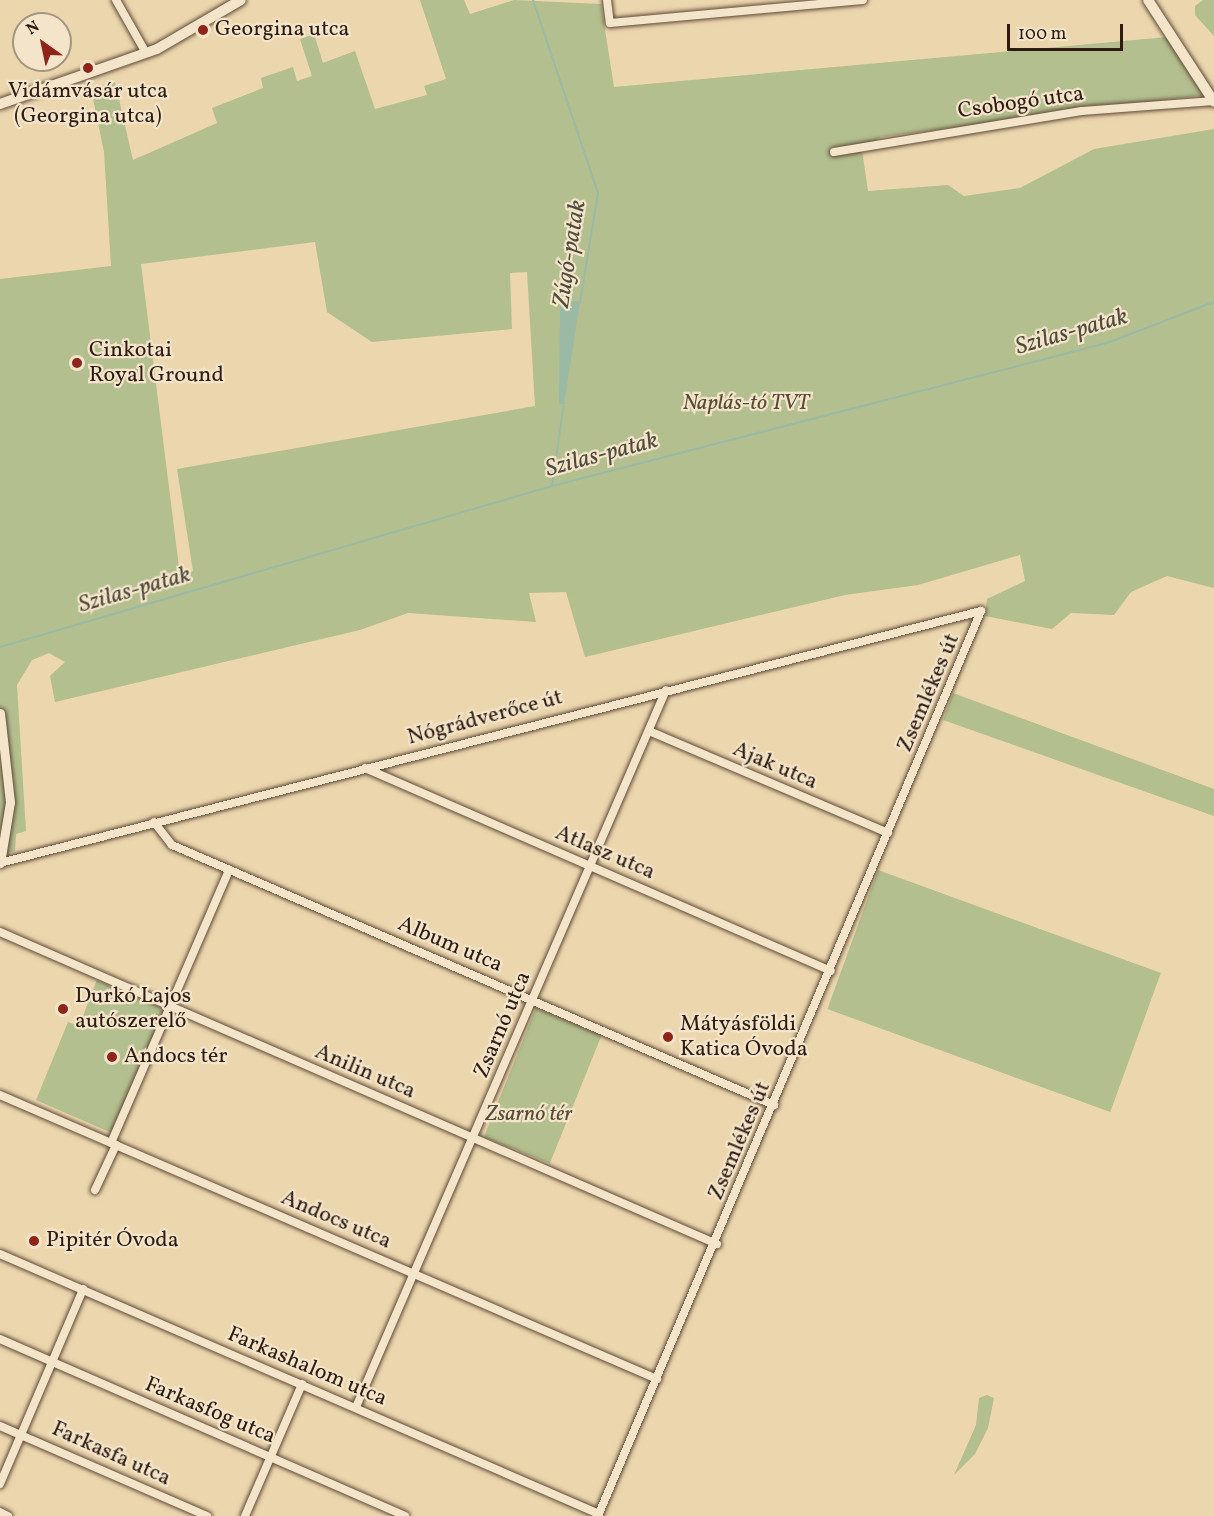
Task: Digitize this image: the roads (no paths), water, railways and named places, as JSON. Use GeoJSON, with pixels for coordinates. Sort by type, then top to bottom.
{"type":"FeatureCollection","features":[{"type":"Feature","properties":{"kind":"main road"},"geometry":{"type":"LineString","coordinates":[[0,104],[146,53],[241,0]]}},
{"type":"Feature","properties":{"kind":"main road"},"geometry":{"type":"LineString","coordinates":[[1148,0],[1214,102]]}},
{"type":"Feature","properties":{"kind":"street"},"geometry":{"type":"LineString","coordinates":[[116,0],[146,53]]}},
{"type":"Feature","properties":{"kind":"street"},"geometry":{"type":"LineString","coordinates":[[607,0],[610,23],[863,0]]}},
{"type":"Feature","properties":{"kind":"street","name":"Csobogó utca"},"geometry":{"type":"LineString","coordinates":[[834,152],[1082,111],[1214,102]]}},
{"type":"Feature","properties":{"kind":"street","name":"Nógrádverőce út"},"geometry":{"type":"LineString","coordinates":[[0,863],[666,690],[981,611]]}},
{"type":"Feature","properties":{"kind":"street","name":"Zsemlékes út"},"geometry":{"type":"LineString","coordinates":[[599,1515],[717,1244],[981,611]]}},
{"type":"Feature","properties":{"kind":"street","name":"Zsarnó utca"},"geometry":{"type":"LineString","coordinates":[[356,1407],[666,690]]}},
{"type":"Feature","properties":{"kind":"street"},"geometry":{"type":"LineString","coordinates":[[0,713],[10,802],[0,863]]}},
{"type":"Feature","properties":{"kind":"street","name":"Ajak utca"},"geometry":{"type":"LineString","coordinates":[[649,731],[888,833]]}},
{"type":"Feature","properties":{"kind":"street","name":"Atlasz utca"},"geometry":{"type":"LineString","coordinates":[[365,768],[831,971]]}},
{"type":"Feature","properties":{"kind":"street","name":"Album utca"},"geometry":{"type":"LineString","coordinates":[[154,822],[165,841],[774,1105]]}},
{"type":"Feature","properties":{"kind":"street"},"geometry":{"type":"LineString","coordinates":[[95,1190],[229,870]]}},
{"type":"Feature","properties":{"kind":"street","name":"Anilin utca"},"geometry":{"type":"LineString","coordinates":[[0,932],[717,1244]]}},
{"type":"Feature","properties":{"kind":"street","name":"Andocs utca"},"geometry":{"type":"LineString","coordinates":[[0,1095],[657,1379]]}},
{"type":"Feature","properties":{"kind":"street","name":"Farkashalom utca"},"geometry":{"type":"LineString","coordinates":[[0,1254],[356,1407],[599,1515]]}},
{"type":"Feature","properties":{"kind":"street"},"geometry":{"type":"LineString","coordinates":[[0,1484],[83,1289]]}},
{"type":"Feature","properties":{"kind":"street","name":"Farkasfog utca"},"geometry":{"type":"LineString","coordinates":[[0,1339],[405,1516]]}},
{"type":"Feature","properties":{"kind":"street"},"geometry":{"type":"LineString","coordinates":[[245,1516],[302,1384]]}},
{"type":"Feature","properties":{"kind":"street","name":"Farkasfa utca"},"geometry":{"type":"LineString","coordinates":[[0,1426],[207,1516]]}},
{"type":"Feature","properties":{"kind":"street"},"geometry":{"type":"LineString","coordinates":[[0,1512],[8,1516]]}},
{"type":"Feature","properties":{"kind":"waterway","name":"Zúgó-patak"},"geometry":{"type":"LineString","coordinates":[[533,0],[598,193],[580,303]]}},
{"type":"Feature","properties":{"kind":"waterway","name":"Szilas-patak"},"geometry":{"type":"LineString","coordinates":[[0,647],[552,486],[1107,343],[1214,302]]}},
{"type":"Feature","properties":{"kind":"waterway","name":"Zúgó-patak"},"geometry":{"type":"LineString","coordinates":[[552,486],[564,403]]}},
{"type":"Feature","properties":{"kind":"place","name":"Georgina utca"},"geometry":{"type":"Point","coordinates":[203,30]}},
{"type":"Feature","properties":{"kind":"place","name":"Vidámvásár utca (Georgina utca)"},"geometry":{"type":"Point","coordinates":[88,68]}},
{"type":"Feature","properties":{"kind":"place","name":"Cinkotai Royal Ground"},"geometry":{"type":"Point","coordinates":[77,363]}},
{"type":"Feature","properties":{"kind":"place","name":"Durkó Lajos autószerelő"},"geometry":{"type":"Point","coordinates":[63,1009]}},
{"type":"Feature","properties":{"kind":"place","name":"Mátyásföldi Katica Óvoda"},"geometry":{"type":"Point","coordinates":[668,1037]}},
{"type":"Feature","properties":{"kind":"place","name":"Andocs tér"},"geometry":{"type":"Point","coordinates":[112,1057]}},
{"type":"Feature","properties":{"kind":"place","name":"Pipitér Óvoda"},"geometry":{"type":"Point","coordinates":[34,1241]}},
{"type":"Feature","properties":{"kind":"park label","name":"Naplás-tó TVT"},"geometry":{"type":"Point","coordinates":[746,404]}},
{"type":"Feature","properties":{"kind":"park label","name":"Zsarnó tér"},"geometry":{"type":"Point","coordinates":[529,1115]}}]}
